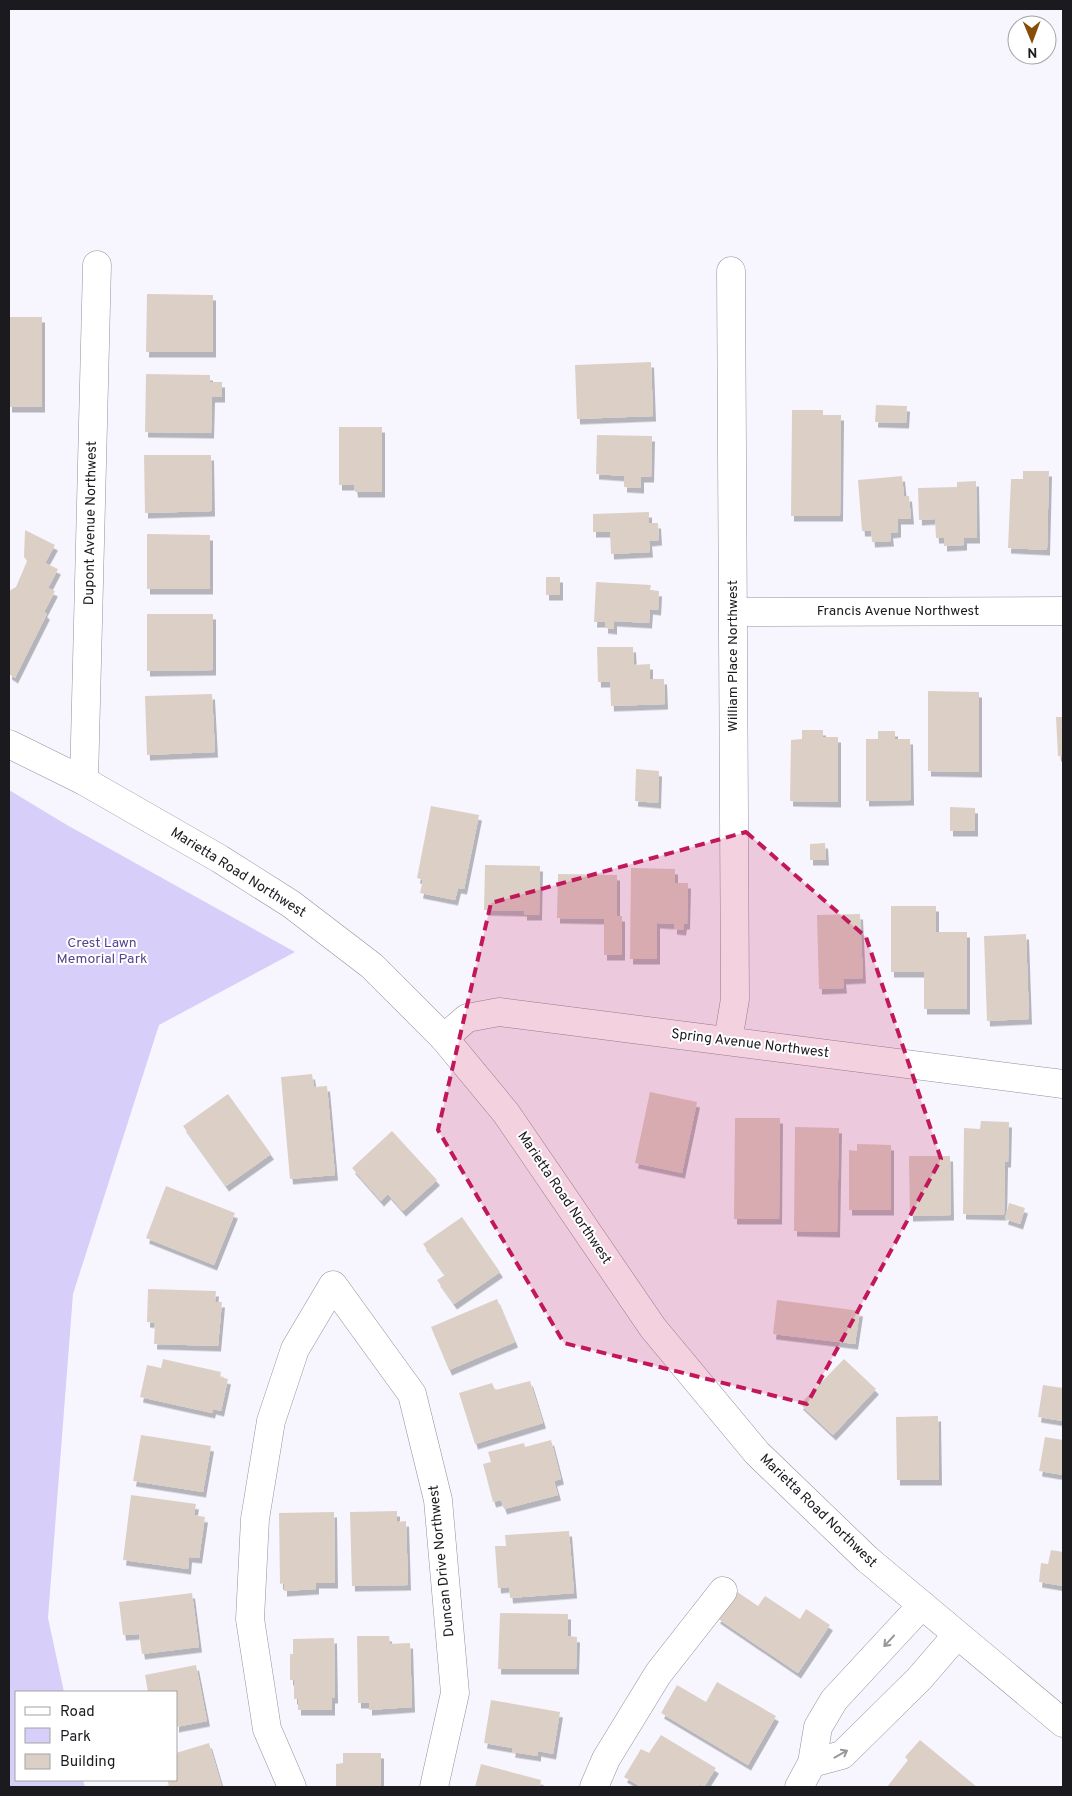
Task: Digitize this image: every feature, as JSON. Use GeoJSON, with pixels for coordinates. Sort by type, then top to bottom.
{"type":"FeatureCollection","features":[{"type":"Feature","properties":{"kind":"street","name":"Dupont Avenue Northwest"},"geometry":{"type":"LineString","coordinates":[[84,781],[97,265]]}},
{"type":"Feature","properties":{"kind":"street","name":"William Place Northwest"},"geometry":{"type":"LineString","coordinates":[[728,1041],[735,999],[731,271]]}},
{"type":"Feature","properties":{"kind":"street","name":"Francis Avenue Northwest"},"geometry":{"type":"LineString","coordinates":[[733,612],[1063,611]]}},
{"type":"Feature","properties":{"kind":"street","name":"Marietta Road Northwest"},"geometry":{"type":"LineString","coordinates":[[9,744],[84,781],[220,859],[291,904],[372,966],[444,1038],[506,1113],[653,1328],[750,1445],[867,1559],[1063,1723]]}},
{"type":"Feature","properties":{"kind":"street","name":"Spring Avenue Northwest"},"geometry":{"type":"LineString","coordinates":[[444,1038],[467,1018],[499,1012],[1063,1084]]}},
{"type":"Feature","properties":{"kind":"street","name":"Duncan Drive Northwest"},"geometry":{"type":"LineString","coordinates":[[292,1787],[267,1729],[250,1619],[255,1519],[271,1421],[295,1349],[333,1285],[412,1394],[438,1500],[455,1694],[434,1787]]}},
{"type":"Feature","properties":{"kind":"street"},"geometry":{"type":"LineString","coordinates":[[594,1787],[606,1760],[658,1674],[723,1591]]}},
{"type":"Feature","properties":{"kind":"street"},"geometry":{"type":"LineString","coordinates":[[799,1787],[812,1763],[818,1727],[834,1700],[922,1605]]}},
{"type":"Feature","properties":{"kind":"street"},"geometry":{"type":"LineString","coordinates":[[812,1763],[842,1755],[919,1679],[958,1635]]}},
{"type":"Feature","properties":{"kind":"highlighted area"},"geometry":{"type":"Polygon","coordinates":[[[746,832],[866,937],[941,1159],[807,1404],[564,1343],[438,1130],[491,903],[746,832]]]}},
{"type":"Feature","properties":{"kind":"green space","name":"Crest Lawn Memorial Park"},"geometry":{"type":"Polygon","coordinates":[[[9,790],[67,825],[295,952],[159,1025],[73,1294],[48,1618],[64,1691],[15,1691],[15,1781],[83,1781],[85,1787],[9,1787],[9,790]]]}},
{"type":"Feature","properties":{"kind":"building"},"geometry":{"type":"Polygon","coordinates":[[[147,294],[213,295],[213,352],[146,352],[147,294]]]}},
{"type":"Feature","properties":{"kind":"building"},"geometry":{"type":"Polygon","coordinates":[[[9,317],[42,317],[42,407],[9,407],[9,317]]]}},
{"type":"Feature","properties":{"kind":"building"},"geometry":{"type":"Polygon","coordinates":[[[651,362],[653,416],[577,419],[575,365],[651,362]]]}},
{"type":"Feature","properties":{"kind":"building"},"geometry":{"type":"Polygon","coordinates":[[[146,374],[210,375],[210,382],[222,382],[222,397],[212,397],[211,433],[145,432],[146,374]]]}},
{"type":"Feature","properties":{"kind":"building"},"geometry":{"type":"Polygon","coordinates":[[[876,405],[907,406],[906,423],[875,422],[876,405]]]}},
{"type":"Feature","properties":{"kind":"building"},"geometry":{"type":"Polygon","coordinates":[[[792,410],[823,410],[823,415],[841,415],[840,516],[791,516],[792,410]]]}},
{"type":"Feature","properties":{"kind":"building"},"geometry":{"type":"Polygon","coordinates":[[[339,427],[382,427],[382,492],[355,492],[354,485],[339,485],[339,427]]]}},
{"type":"Feature","properties":{"kind":"building"},"geometry":{"type":"Polygon","coordinates":[[[597,435],[652,436],[651,477],[641,477],[641,488],[624,487],[624,476],[596,474],[597,435]]]}},
{"type":"Feature","properties":{"kind":"building"},"geometry":{"type":"Polygon","coordinates":[[[144,455],[211,455],[212,511],[145,513],[144,455]]]}},
{"type":"Feature","properties":{"kind":"building"},"geometry":{"type":"Polygon","coordinates":[[[1023,471],[1049,471],[1047,550],[1008,548],[1011,479],[1023,479],[1023,471]]]}},
{"type":"Feature","properties":{"kind":"building"},"geometry":{"type":"Polygon","coordinates":[[[902,476],[904,496],[909,496],[911,519],[898,519],[898,532],[890,533],[891,541],[872,542],[871,531],[862,531],[858,480],[902,476]]]}},
{"type":"Feature","properties":{"kind":"building"},"geometry":{"type":"Polygon","coordinates":[[[976,481],[977,538],[964,538],[964,545],[944,546],[944,538],[936,538],[935,519],[919,520],[918,488],[957,487],[957,482],[976,481]]]}},
{"type":"Feature","properties":{"kind":"building"},"geometry":{"type":"Polygon","coordinates":[[[649,512],[649,523],[658,523],[659,540],[649,541],[650,552],[611,554],[610,532],[593,532],[593,514],[649,512]]]}},
{"type":"Feature","properties":{"kind":"building"},"geometry":{"type":"Polygon","coordinates":[[[25,530],[55,545],[45,563],[58,569],[48,588],[55,591],[44,612],[47,614],[15,678],[9,674],[9,591],[16,587],[27,561],[24,557],[25,530]]]}},
{"type":"Feature","properties":{"kind":"building"},"geometry":{"type":"Polygon","coordinates":[[[147,534],[210,535],[210,589],[147,589],[147,534]]]}},
{"type":"Feature","properties":{"kind":"building"},"geometry":{"type":"Polygon","coordinates":[[[546,577],[560,577],[560,595],[546,595],[546,577]]]}},
{"type":"Feature","properties":{"kind":"building"},"geometry":{"type":"Polygon","coordinates":[[[596,582],[651,585],[650,590],[659,591],[658,610],[650,609],[649,623],[614,621],[614,629],[605,628],[605,622],[594,622],[596,582]]]}},
{"type":"Feature","properties":{"kind":"building"},"geometry":{"type":"Polygon","coordinates":[[[147,614],[213,614],[213,670],[147,671],[147,614]]]}},
{"type":"Feature","properties":{"kind":"building"},"geometry":{"type":"Polygon","coordinates":[[[597,647],[633,647],[634,665],[650,664],[650,679],[664,679],[665,704],[611,706],[610,682],[598,682],[597,647]]]}},
{"type":"Feature","properties":{"kind":"building"},"geometry":{"type":"Polygon","coordinates":[[[928,691],[979,692],[979,772],[928,771],[928,691]]]}},
{"type":"Feature","properties":{"kind":"building"},"geometry":{"type":"Polygon","coordinates":[[[212,694],[215,752],[147,755],[145,696],[212,694]]]}},
{"type":"Feature","properties":{"kind":"building"},"geometry":{"type":"Polygon","coordinates":[[[1056,717],[1063,717],[1063,756],[1058,756],[1056,717]]]}},
{"type":"Feature","properties":{"kind":"building"},"geometry":{"type":"Polygon","coordinates":[[[802,730],[823,730],[823,737],[838,737],[838,802],[790,801],[791,740],[802,739],[802,730]]]}},
{"type":"Feature","properties":{"kind":"building"},"geometry":{"type":"Polygon","coordinates":[[[878,731],[895,731],[895,739],[910,739],[911,800],[866,801],[866,739],[878,739],[878,731]]]}},
{"type":"Feature","properties":{"kind":"building"},"geometry":{"type":"Polygon","coordinates":[[[636,769],[659,771],[658,803],[635,801],[636,769]]]}},
{"type":"Feature","properties":{"kind":"building"},"geometry":{"type":"Polygon","coordinates":[[[431,806],[479,815],[464,889],[458,888],[455,900],[420,893],[423,880],[417,878],[431,806]]]}},
{"type":"Feature","properties":{"kind":"building"},"geometry":{"type":"Polygon","coordinates":[[[950,807],[975,808],[975,831],[950,831],[950,807]]]}},
{"type":"Feature","properties":{"kind":"building"},"geometry":{"type":"Polygon","coordinates":[[[825,843],[826,860],[810,860],[810,844],[825,843]]]}},
{"type":"Feature","properties":{"kind":"building"},"geometry":{"type":"Polygon","coordinates":[[[485,865],[540,866],[539,915],[524,915],[524,911],[484,910],[485,865]]]}},
{"type":"Feature","properties":{"kind":"building"},"geometry":{"type":"Polygon","coordinates":[[[631,868],[675,869],[675,883],[688,883],[687,924],[684,924],[683,930],[674,929],[674,924],[657,923],[657,959],[630,959],[631,868]]]}},
{"type":"Feature","properties":{"kind":"building"},"geometry":{"type":"Polygon","coordinates":[[[558,874],[617,875],[617,916],[622,916],[622,955],[604,955],[604,919],[557,918],[558,874]]]}},
{"type":"Feature","properties":{"kind":"building"},"geometry":{"type":"Polygon","coordinates":[[[891,906],[936,906],[936,932],[967,932],[967,1009],[924,1009],[924,972],[891,972],[891,906]]]}},
{"type":"Feature","properties":{"kind":"building"},"geometry":{"type":"Polygon","coordinates":[[[860,914],[863,978],[843,979],[844,988],[819,989],[817,915],[860,914]]]}},
{"type":"Feature","properties":{"kind":"building"},"geometry":{"type":"Polygon","coordinates":[[[1026,934],[1029,1019],[987,1021],[984,936],[1026,934]]]}},
{"type":"Feature","properties":{"kind":"building"},"geometry":{"type":"Polygon","coordinates":[[[312,1074],[314,1087],[327,1086],[335,1175],[290,1179],[281,1077],[312,1074]]]}},
{"type":"Feature","properties":{"kind":"building"},"geometry":{"type":"Polygon","coordinates":[[[650,1092],[697,1102],[682,1173],[635,1163],[650,1092]]]}},
{"type":"Feature","properties":{"kind":"building"},"geometry":{"type":"Polygon","coordinates":[[[228,1094],[271,1154],[226,1186],[183,1126],[228,1094]]]}},
{"type":"Feature","properties":{"kind":"building"},"geometry":{"type":"Polygon","coordinates":[[[735,1118],[780,1118],[779,1219],[734,1219],[735,1118]]]}},
{"type":"Feature","properties":{"kind":"building"},"geometry":{"type":"Polygon","coordinates":[[[981,1121],[1009,1122],[1008,1162],[1005,1162],[1004,1215],[963,1214],[964,1128],[980,1129],[981,1121]]]}},
{"type":"Feature","properties":{"kind":"building"},"geometry":{"type":"Polygon","coordinates":[[[795,1127],[839,1128],[837,1232],[794,1231],[795,1127]]]}},
{"type":"Feature","properties":{"kind":"building"},"geometry":{"type":"Polygon","coordinates":[[[392,1131],[437,1180],[403,1211],[388,1194],[381,1201],[352,1168],[392,1131]]]}},
{"type":"Feature","properties":{"kind":"building"},"geometry":{"type":"Polygon","coordinates":[[[857,1144],[891,1145],[891,1210],[849,1210],[849,1150],[857,1151],[857,1144]]]}},
{"type":"Feature","properties":{"kind":"building"},"geometry":{"type":"Polygon","coordinates":[[[909,1156],[950,1156],[951,1215],[910,1216],[909,1156]]]}},
{"type":"Feature","properties":{"kind":"building"},"geometry":{"type":"Polygon","coordinates":[[[166,1186],[235,1213],[214,1265],[146,1238],[166,1186]]]}},
{"type":"Feature","properties":{"kind":"building"},"geometry":{"type":"Polygon","coordinates":[[[1009,1203],[1025,1208],[1020,1224],[1005,1219],[1009,1203]]]}},
{"type":"Feature","properties":{"kind":"building"},"geometry":{"type":"Polygon","coordinates":[[[462,1217],[500,1272],[454,1304],[437,1280],[445,1275],[423,1244],[462,1217]]]}},
{"type":"Feature","properties":{"kind":"building"},"geometry":{"type":"Polygon","coordinates":[[[148,1289],[216,1291],[215,1302],[222,1302],[218,1346],[154,1344],[155,1323],[147,1322],[148,1289]]]}},
{"type":"Feature","properties":{"kind":"building"},"geometry":{"type":"Polygon","coordinates":[[[497,1299],[515,1342],[449,1370],[431,1327],[497,1299]]]}},
{"type":"Feature","properties":{"kind":"building"},"geometry":{"type":"Polygon","coordinates":[[[777,1300],[860,1311],[855,1344],[773,1334],[777,1300]]]}},
{"type":"Feature","properties":{"kind":"building"},"geometry":{"type":"Polygon","coordinates":[[[163,1359],[221,1372],[220,1377],[228,1379],[221,1411],[213,1409],[212,1413],[140,1397],[147,1365],[161,1368],[163,1359]]]}},
{"type":"Feature","properties":{"kind":"building"},"geometry":{"type":"Polygon","coordinates":[[[844,1359],[876,1389],[833,1435],[800,1404],[844,1359]]]}},
{"type":"Feature","properties":{"kind":"building"},"geometry":{"type":"Polygon","coordinates":[[[530,1381],[543,1423],[475,1444],[459,1393],[492,1383],[495,1390],[530,1381]]]}},
{"type":"Feature","properties":{"kind":"building"},"geometry":{"type":"Polygon","coordinates":[[[1043,1385],[1063,1388],[1063,1421],[1038,1417],[1043,1385]]]}},
{"type":"Feature","properties":{"kind":"building"},"geometry":{"type":"Polygon","coordinates":[[[938,1416],[939,1480],[897,1480],[896,1417],[938,1416]]]}},
{"type":"Feature","properties":{"kind":"building"},"geometry":{"type":"Polygon","coordinates":[[[141,1435],[211,1446],[203,1492],[133,1481],[141,1435]]]}},
{"type":"Feature","properties":{"kind":"building"},"geometry":{"type":"Polygon","coordinates":[[[1045,1437],[1063,1440],[1063,1475],[1039,1471],[1045,1437]]]}},
{"type":"Feature","properties":{"kind":"building"},"geometry":{"type":"Polygon","coordinates":[[[551,1440],[561,1479],[554,1481],[558,1495],[504,1509],[501,1500],[493,1502],[483,1464],[491,1462],[488,1452],[524,1443],[525,1447],[551,1440]]]}},
{"type":"Feature","properties":{"kind":"building"},"geometry":{"type":"Polygon","coordinates":[[[131,1495],[196,1504],[194,1515],[205,1517],[199,1558],[189,1557],[188,1569],[123,1560],[131,1495]]]}},
{"type":"Feature","properties":{"kind":"building"},"geometry":{"type":"Polygon","coordinates":[[[397,1511],[397,1522],[406,1521],[408,1585],[352,1586],[350,1512],[397,1511]]]}},
{"type":"Feature","properties":{"kind":"building"},"geometry":{"type":"Polygon","coordinates":[[[334,1512],[335,1583],[316,1583],[316,1589],[284,1591],[284,1583],[280,1584],[279,1513],[334,1512]]]}},
{"type":"Feature","properties":{"kind":"building"},"geometry":{"type":"Polygon","coordinates":[[[569,1531],[574,1593],[510,1598],[509,1587],[498,1588],[495,1546],[506,1546],[505,1535],[569,1531]]]}},
{"type":"Feature","properties":{"kind":"building"},"geometry":{"type":"Polygon","coordinates":[[[1051,1550],[1063,1552],[1063,1586],[1039,1582],[1041,1563],[1048,1564],[1051,1550]]]}},
{"type":"Feature","properties":{"kind":"building"},"geometry":{"type":"Polygon","coordinates":[[[736,1591],[758,1606],[765,1596],[800,1619],[806,1609],[830,1625],[798,1673],[717,1618],[736,1591]]]}},
{"type":"Feature","properties":{"kind":"building"},"geometry":{"type":"Polygon","coordinates":[[[192,1593],[199,1647],[142,1654],[139,1634],[123,1635],[119,1602],[192,1593]]]}},
{"type":"Feature","properties":{"kind":"building"},"geometry":{"type":"Polygon","coordinates":[[[500,1613],[568,1614],[568,1636],[577,1637],[576,1669],[498,1669],[500,1613]]]}},
{"type":"Feature","properties":{"kind":"building"},"geometry":{"type":"Polygon","coordinates":[[[357,1636],[389,1636],[390,1644],[410,1643],[412,1707],[369,1710],[369,1703],[358,1703],[357,1636]]]}},
{"type":"Feature","properties":{"kind":"building"},"geometry":{"type":"Polygon","coordinates":[[[334,1638],[335,1698],[332,1698],[332,1710],[298,1710],[298,1699],[294,1699],[294,1680],[290,1680],[290,1654],[293,1654],[293,1639],[334,1638]]]}},
{"type":"Feature","properties":{"kind":"building"},"geometry":{"type":"Polygon","coordinates":[[[196,1665],[207,1721],[178,1727],[178,1691],[148,1691],[145,1675],[196,1665]]]}},
{"type":"Feature","properties":{"kind":"building"},"geometry":{"type":"Polygon","coordinates":[[[717,1682],[776,1716],[748,1765],[661,1713],[677,1685],[706,1702],[717,1682]]]}},
{"type":"Feature","properties":{"kind":"building"},"geometry":{"type":"Polygon","coordinates":[[[491,1700],[560,1712],[553,1754],[538,1751],[538,1756],[512,1752],[513,1748],[484,1743],[491,1700]]]}},
{"type":"Feature","properties":{"kind":"building"},"geometry":{"type":"Polygon","coordinates":[[[661,1735],[716,1768],[704,1787],[700,1784],[698,1787],[641,1787],[624,1777],[641,1749],[649,1753],[661,1735]]]}},
{"type":"Feature","properties":{"kind":"building"},"geometry":{"type":"Polygon","coordinates":[[[920,1740],[977,1787],[887,1787],[908,1760],[905,1757],[920,1740]]]}},
{"type":"Feature","properties":{"kind":"building"},"geometry":{"type":"Polygon","coordinates":[[[209,1743],[222,1787],[163,1787],[169,1785],[167,1781],[178,1781],[178,1752],[209,1743]]]}},
{"type":"Feature","properties":{"kind":"building"},"geometry":{"type":"Polygon","coordinates":[[[343,1753],[381,1753],[381,1787],[336,1787],[336,1764],[343,1763],[343,1753]]]}},
{"type":"Feature","properties":{"kind":"building"},"geometry":{"type":"Polygon","coordinates":[[[481,1764],[541,1780],[540,1787],[475,1787],[481,1764]]]}}]}
